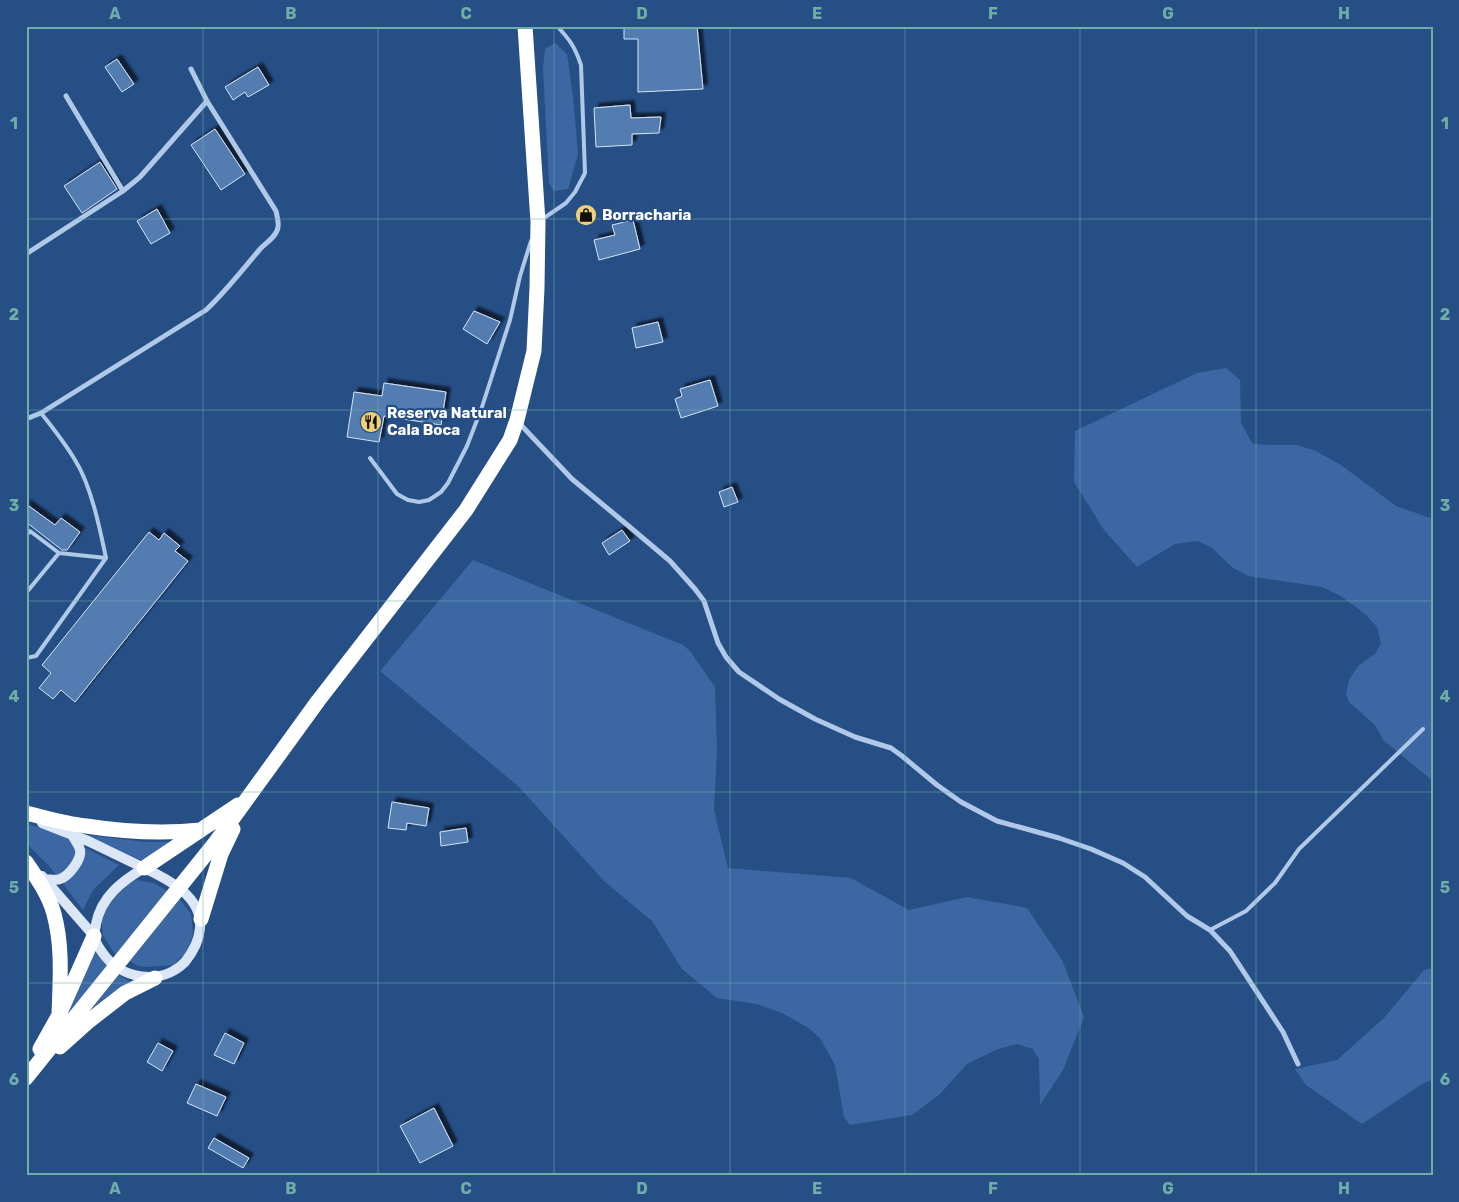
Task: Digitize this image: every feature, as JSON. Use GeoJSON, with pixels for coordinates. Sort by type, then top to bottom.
{"type":"FeatureCollection","features":[{"type":"Feature","properties":{"kind":"highway"},"geometry":{"type":"LineString","coordinates":[[26,1077],[215,843],[318,701],[466,510],[510,440],[517,420],[534,350],[537,288],[538,222],[525,26]]}},
{"type":"Feature","properties":{"kind":"highway"},"geometry":{"type":"LineString","coordinates":[[144,868],[249,797]]}},
{"type":"Feature","properties":{"kind":"highway"},"geometry":{"type":"LineString","coordinates":[[201,919],[221,854],[249,797]]}},
{"type":"Feature","properties":{"kind":"highway"},"geometry":{"type":"LineString","coordinates":[[26,813],[85,826],[129,831],[169,833],[201,830]]}},
{"type":"Feature","properties":{"kind":"highway"},"geometry":{"type":"LineString","coordinates":[[26,860],[54,912],[60,944],[61,975],[58,1015]]}},
{"type":"Feature","properties":{"kind":"highway"},"geometry":{"type":"LineString","coordinates":[[26,1077],[58,1015],[94,936]]}},
{"type":"Feature","properties":{"kind":"highway"},"geometry":{"type":"LineString","coordinates":[[26,1077],[88,1021],[124,993],[155,978]]}},
{"type":"Feature","properties":{"kind":"main road"},"geometry":{"type":"LineString","coordinates":[[26,817],[88,841],[169,881],[189,896],[196,906],[201,919],[198,942],[191,955],[178,968],[166,974],[155,978],[129,974],[105,957],[94,936],[26,860]]}},
{"type":"Feature","properties":{"kind":"main road"},"geometry":{"type":"LineString","coordinates":[[44,879],[60,880],[75,866],[80,854],[80,848],[72,836]]}},
{"type":"Feature","properties":{"kind":"main road"},"geometry":{"type":"LineString","coordinates":[[94,936],[98,916],[105,901],[117,886],[144,868]]}},
{"type":"Feature","properties":{"kind":"street"},"geometry":{"type":"LineString","coordinates":[[26,419],[42,413],[206,310],[225,292],[275,234],[278,228],[276,212],[207,101],[191,69]]}},
{"type":"Feature","properties":{"kind":"street"},"geometry":{"type":"LineString","coordinates":[[66,96],[124,191]]}},
{"type":"Feature","properties":{"kind":"street"},"geometry":{"type":"LineString","coordinates":[[26,254],[124,191],[140,177],[207,101]]}},
{"type":"Feature","properties":{"kind":"street"},"geometry":{"type":"LineString","coordinates":[[517,420],[572,479],[670,561],[695,589],[704,601],[718,642],[739,672],[815,719],[855,737],[890,748],[961,802],[997,821],[1091,849],[1123,863],[1145,877],[1187,916],[1210,930],[1230,951],[1283,1032],[1298,1064]]}},
{"type":"Feature","properties":{"kind":"lane"},"geometry":{"type":"LineString","coordinates":[[370,458],[397,494],[408,500],[419,502],[430,500],[441,492],[448,483],[467,446],[482,407],[510,320],[520,276],[538,222],[566,203],[575,192],[585,173],[581,65],[576,50],[568,37],[557,26]]}},
{"type":"Feature","properties":{"kind":"lane"},"geometry":{"type":"LineString","coordinates":[[26,658],[36,656],[106,558],[102,536],[86,480],[76,460],[42,413]]}},
{"type":"Feature","properties":{"kind":"lane"},"geometry":{"type":"LineString","coordinates":[[26,536],[28,530],[59,553],[106,558]]}},
{"type":"Feature","properties":{"kind":"lane"},"geometry":{"type":"LineString","coordinates":[[26,592],[59,553]]}},
{"type":"Feature","properties":{"kind":"lane"},"geometry":{"type":"LineString","coordinates":[[1210,930],[1246,910],[1253,904],[1275,883],[1299,849],[1423,729]]}},
{"type":"Feature","properties":{"kind":"shaded area"},"geometry":{"type":"Polygon","coordinates":[[[555,43],[567,54],[578,154],[568,189],[554,191],[549,183],[543,68],[545,49],[555,43]]]}},
{"type":"Feature","properties":{"kind":"shaded area"},"geometry":{"type":"Polygon","coordinates":[[[1226,368],[1240,380],[1241,423],[1252,443],[1297,445],[1316,451],[1341,465],[1396,506],[1433,519],[1433,781],[1383,740],[1375,725],[1349,702],[1346,694],[1349,680],[1358,666],[1376,653],[1381,643],[1377,627],[1365,614],[1341,596],[1322,587],[1248,576],[1232,567],[1212,548],[1198,541],[1175,544],[1137,567],[1104,530],[1074,482],[1075,431],[1197,373],[1226,368]]]}},
{"type":"Feature","properties":{"kind":"shaded area"},"geometry":{"type":"Polygon","coordinates":[[[473,560],[683,645],[690,651],[715,687],[717,751],[714,810],[728,868],[851,878],[909,910],[967,897],[1027,908],[1062,960],[1084,1017],[1063,1070],[1040,1105],[1039,1059],[1033,1049],[1017,1044],[998,1049],[967,1064],[940,1094],[912,1115],[850,1125],[844,1117],[835,1065],[820,1038],[807,1027],[782,1013],[756,1004],[717,998],[682,969],[652,921],[604,881],[519,787],[380,671],[473,560]]]}},
{"type":"Feature","properties":{"kind":"shaded area"},"geometry":{"type":"Polygon","coordinates":[[[26,823],[58,834],[119,865],[93,890],[83,910],[50,867],[26,843],[26,823]]]}},
{"type":"Feature","properties":{"kind":"shaded area"},"geometry":{"type":"Polygon","coordinates":[[[85,835],[147,842],[175,842],[141,860],[85,835]]]}},
{"type":"Feature","properties":{"kind":"shaded area"},"geometry":{"type":"Polygon","coordinates":[[[136,880],[154,883],[169,892],[117,957],[103,936],[101,915],[109,901],[124,886],[136,880]]]}},
{"type":"Feature","properties":{"kind":"shaded area"},"geometry":{"type":"Polygon","coordinates":[[[179,898],[191,914],[193,933],[188,951],[173,965],[147,967],[138,966],[129,961],[179,898]]]}},
{"type":"Feature","properties":{"kind":"shaded area"},"geometry":{"type":"Polygon","coordinates":[[[93,950],[107,965],[63,1022],[93,950]]]}},
{"type":"Feature","properties":{"kind":"shaded area"},"geometry":{"type":"Polygon","coordinates":[[[1433,968],[1433,1079],[1422,1084],[1362,1124],[1306,1085],[1295,1069],[1337,1060],[1384,1018],[1424,970],[1433,968]]]}},
{"type":"Feature","properties":{"kind":"shaded area"},"geometry":{"type":"Polygon","coordinates":[[[119,975],[131,982],[90,1011],[119,975]]]}},
{"type":"Feature","properties":{"kind":"building"},"geometry":{"type":"Polygon","coordinates":[[[624,26],[697,26],[703,89],[638,92],[638,39],[624,39],[624,26]]]}},
{"type":"Feature","properties":{"kind":"building"},"geometry":{"type":"Polygon","coordinates":[[[117,59],[134,84],[122,92],[105,67],[117,59]]]}},
{"type":"Feature","properties":{"kind":"building"},"geometry":{"type":"Polygon","coordinates":[[[258,67],[269,85],[248,97],[245,92],[233,100],[225,87],[258,67]]]}},
{"type":"Feature","properties":{"kind":"building"},"geometry":{"type":"Polygon","coordinates":[[[630,105],[631,118],[661,117],[659,133],[632,134],[632,145],[596,147],[594,108],[630,105]]]}},
{"type":"Feature","properties":{"kind":"building"},"geometry":{"type":"Polygon","coordinates":[[[215,129],[245,174],[221,190],[191,145],[215,129]]]}},
{"type":"Feature","properties":{"kind":"building"},"geometry":{"type":"Polygon","coordinates":[[[100,162],[117,189],[82,213],[64,186],[100,162]]]}},
{"type":"Feature","properties":{"kind":"building"},"geometry":{"type":"Polygon","coordinates":[[[157,209],[170,233],[151,244],[137,221],[157,209]]]}},
{"type":"Feature","properties":{"kind":"building"},"geometry":{"type":"Polygon","coordinates":[[[633,220],[640,249],[599,260],[594,240],[615,235],[612,225],[633,220]]]}},
{"type":"Feature","properties":{"kind":"building"},"geometry":{"type":"Polygon","coordinates":[[[474,311],[500,322],[487,344],[463,329],[474,311]]]}},
{"type":"Feature","properties":{"kind":"building"},"geometry":{"type":"Polygon","coordinates":[[[658,322],[663,342],[636,348],[632,328],[658,322]]]}},
{"type":"Feature","properties":{"kind":"building"},"geometry":{"type":"Polygon","coordinates":[[[710,380],[718,406],[681,418],[675,399],[682,396],[680,389],[710,380]]]}},
{"type":"Feature","properties":{"kind":"building"},"geometry":{"type":"Polygon","coordinates":[[[384,383],[446,392],[441,425],[384,416],[379,442],[347,437],[354,392],[382,396],[384,383]]]}},
{"type":"Feature","properties":{"kind":"building"},"geometry":{"type":"Polygon","coordinates":[[[732,487],[738,502],[724,507],[719,492],[732,487]]]}},
{"type":"Feature","properties":{"kind":"building"},"geometry":{"type":"Polygon","coordinates":[[[26,504],[55,525],[61,518],[80,532],[67,550],[62,550],[26,522],[26,504]]]}},
{"type":"Feature","properties":{"kind":"building"},"geometry":{"type":"Polygon","coordinates":[[[622,530],[630,541],[609,555],[602,543],[622,530]]]}},
{"type":"Feature","properties":{"kind":"building"},"geometry":{"type":"Polygon","coordinates":[[[149,532],[159,540],[164,533],[180,546],[175,551],[188,561],[75,702],[61,690],[53,699],[39,688],[51,673],[42,665],[149,532]]]}},
{"type":"Feature","properties":{"kind":"building"},"geometry":{"type":"Polygon","coordinates":[[[392,802],[429,808],[426,826],[407,823],[406,830],[388,828],[392,802]]]}},
{"type":"Feature","properties":{"kind":"building"},"geometry":{"type":"Polygon","coordinates":[[[466,828],[468,842],[441,846],[440,832],[466,828]]]}},
{"type":"Feature","properties":{"kind":"building"},"geometry":{"type":"Polygon","coordinates":[[[225,1033],[244,1043],[234,1064],[214,1055],[225,1033]]]}},
{"type":"Feature","properties":{"kind":"building"},"geometry":{"type":"Polygon","coordinates":[[[158,1043],[173,1051],[162,1071],[147,1062],[158,1043]]]}},
{"type":"Feature","properties":{"kind":"building"},"geometry":{"type":"Polygon","coordinates":[[[196,1084],[226,1097],[217,1116],[187,1103],[196,1084]]]}},
{"type":"Feature","properties":{"kind":"building"},"geometry":{"type":"Polygon","coordinates":[[[434,1108],[453,1146],[420,1163],[400,1126],[434,1108]]]}},
{"type":"Feature","properties":{"kind":"building"},"geometry":{"type":"Polygon","coordinates":[[[214,1138],[249,1158],[243,1168],[208,1148],[214,1138]]]}},
{"type":"Feature","properties":{"kind":"place","name":"Borracharia"},"geometry":{"type":"Point","coordinates":[586,215]}},
{"type":"Feature","properties":{"kind":"place","name":"Reserva Natural Cala Boca"},"geometry":{"type":"Point","coordinates":[371,422]}}]}
